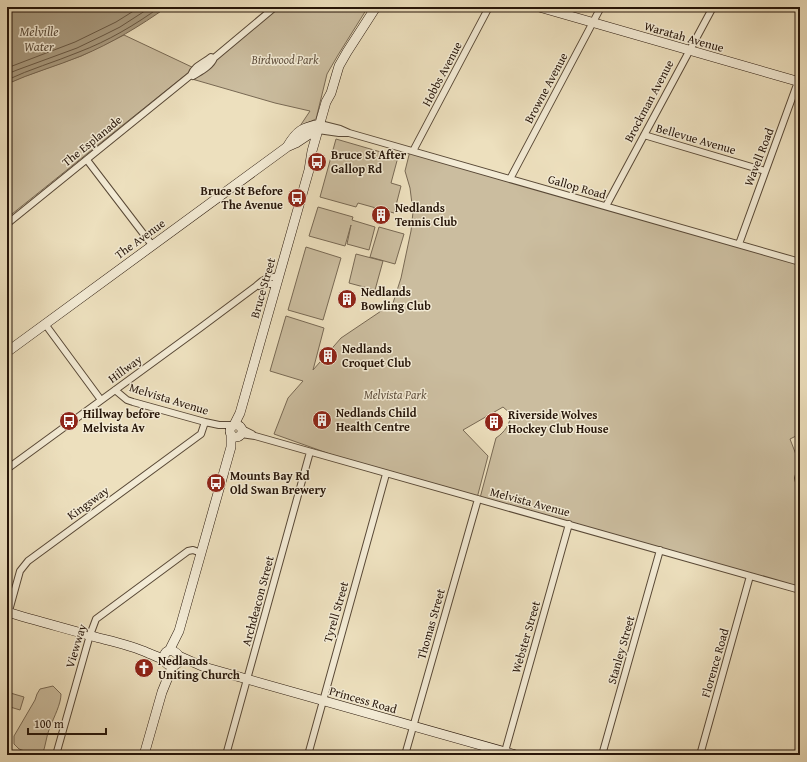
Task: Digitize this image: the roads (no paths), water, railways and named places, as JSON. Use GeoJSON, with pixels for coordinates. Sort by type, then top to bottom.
{"type":"FeatureCollection","features":[{"type":"Feature","properties":{"kind":"street","name":"The Esplanade"},"geometry":{"type":"LineString","coordinates":[[7,224],[191,75],[193,76],[204,70],[214,58],[275,7]]}},
{"type":"Feature","properties":{"kind":"street","name":"Bruce Street"},"geometry":{"type":"LineString","coordinates":[[144,755],[309,170],[317,152],[326,102],[331,93],[339,66],[376,7]]}},
{"type":"Feature","properties":{"kind":"street","name":"Hobbs Avenue"},"geometry":{"type":"LineString","coordinates":[[413,151],[489,7]]}},
{"type":"Feature","properties":{"kind":"street","name":"Waratah Avenue"},"geometry":{"type":"LineString","coordinates":[[539,7],[800,81]]}},
{"type":"Feature","properties":{"kind":"street","name":"Browne Avenue"},"geometry":{"type":"LineString","coordinates":[[510,179],[601,7]]}},
{"type":"Feature","properties":{"kind":"street","name":"Brockman Avenue"},"geometry":{"type":"LineString","coordinates":[[606,206],[713,7]]}},
{"type":"Feature","properties":{"kind":"street","name":"Wavell Road"},"geometry":{"type":"LineString","coordinates":[[738,244],[800,81]]}},
{"type":"Feature","properties":{"kind":"street","name":"The Avenue"},"geometry":{"type":"LineString","coordinates":[[7,352],[287,147],[300,130],[308,127],[322,127]]}},
{"type":"Feature","properties":{"kind":"street","name":"Gallop Road"},"geometry":{"type":"LineString","coordinates":[[322,127],[340,129],[349,133],[800,262]]}},
{"type":"Feature","properties":{"kind":"street","name":"Bellevue Avenue"},"geometry":{"type":"LineString","coordinates":[[644,135],[765,171]]}},
{"type":"Feature","properties":{"kind":"street"},"geometry":{"type":"LineString","coordinates":[[87,160],[152,246]]}},
{"type":"Feature","properties":{"kind":"street","name":"Hillway"},"geometry":{"type":"LineString","coordinates":[[7,469],[256,287],[261,281],[278,280]]}},
{"type":"Feature","properties":{"kind":"street"},"geometry":{"type":"LineString","coordinates":[[45,324],[101,400]]}},
{"type":"Feature","properties":{"kind":"street","name":"Melvista Avenue"},"geometry":{"type":"LineString","coordinates":[[115,390],[127,400],[800,590]]}},
{"type":"Feature","properties":{"kind":"street","name":"Kingsway"},"geometry":{"type":"LineString","coordinates":[[8,614],[20,571],[28,561],[201,434],[205,422]]}},
{"type":"Feature","properties":{"kind":"street","name":"Archdeacon Street"},"geometry":{"type":"LineString","coordinates":[[226,755],[310,452]]}},
{"type":"Feature","properties":{"kind":"street"},"geometry":{"type":"LineString","coordinates":[[800,472],[798,478],[800,486]]}},
{"type":"Feature","properties":{"kind":"street","name":"Tyrell Street"},"geometry":{"type":"LineString","coordinates":[[308,755],[386,474]]}},
{"type":"Feature","properties":{"kind":"street","name":"Thomas Street"},"geometry":{"type":"LineString","coordinates":[[405,755],[478,499]]}},
{"type":"Feature","properties":{"kind":"street","name":"Webster Street"},"geometry":{"type":"LineString","coordinates":[[504,753],[569,524]]}},
{"type":"Feature","properties":{"kind":"street","name":"Viewway"},"geometry":{"type":"LineString","coordinates":[[56,755],[90,635],[96,619],[188,551],[192,550],[201,553]]}},
{"type":"Feature","properties":{"kind":"street","name":"Stanley Street"},"geometry":{"type":"LineString","coordinates":[[602,755],[660,550]]}},
{"type":"Feature","properties":{"kind":"street","name":"Florence Road"},"geometry":{"type":"LineString","coordinates":[[700,755],[750,576]]}},
{"type":"Feature","properties":{"kind":"street","name":"Princess Road"},"geometry":{"type":"LineString","coordinates":[[8,614],[90,635],[504,753],[516,755]]}},
{"type":"Feature","properties":{"kind":"street"},"geometry":{"type":"LineString","coordinates":[[798,755],[800,748]]}},
{"type":"Feature","properties":{"kind":"water","name":"Melville Water"},"geometry":{"type":"Polygon","coordinates":[[[7,7],[167,7],[126,34],[104,46],[72,60],[25,76],[7,84],[7,7]]]}},
{"type":"Feature","properties":{"kind":"place","name":"Bruce St After Gallop Rd"},"geometry":{"type":"Point","coordinates":[317,162]}},
{"type":"Feature","properties":{"kind":"place","name":"Bruce St Before The Avenue"},"geometry":{"type":"Point","coordinates":[297,198]}},
{"type":"Feature","properties":{"kind":"place","name":"Nedlands Tennis Club"},"geometry":{"type":"Point","coordinates":[381,215]}},
{"type":"Feature","properties":{"kind":"place","name":"Nedlands Bowling Club"},"geometry":{"type":"Point","coordinates":[347,299]}},
{"type":"Feature","properties":{"kind":"place","name":"Nedlands Croquet Club"},"geometry":{"type":"Point","coordinates":[328,356]}},
{"type":"Feature","properties":{"kind":"place","name":"Nedlands Child Health Centre"},"geometry":{"type":"Point","coordinates":[322,420]}},
{"type":"Feature","properties":{"kind":"place","name":"Hillway before Melvista Av"},"geometry":{"type":"Point","coordinates":[69,421]}},
{"type":"Feature","properties":{"kind":"place","name":"Riverside Wolves Hockey Club House"},"geometry":{"type":"Point","coordinates":[494,422]}},
{"type":"Feature","properties":{"kind":"place","name":"Mounts Bay Rd Old Swan Brewery"},"geometry":{"type":"Point","coordinates":[216,483]}},
{"type":"Feature","properties":{"kind":"place","name":"Nedlands Uniting Church"},"geometry":{"type":"Point","coordinates":[144,668]}},
{"type":"Feature","properties":{"kind":"park label","name":"Birdwood Park"},"geometry":{"type":"Point","coordinates":[285,60]}},
{"type":"Feature","properties":{"kind":"park label","name":"Melvista Park"},"geometry":{"type":"Point","coordinates":[395,395]}}]}
